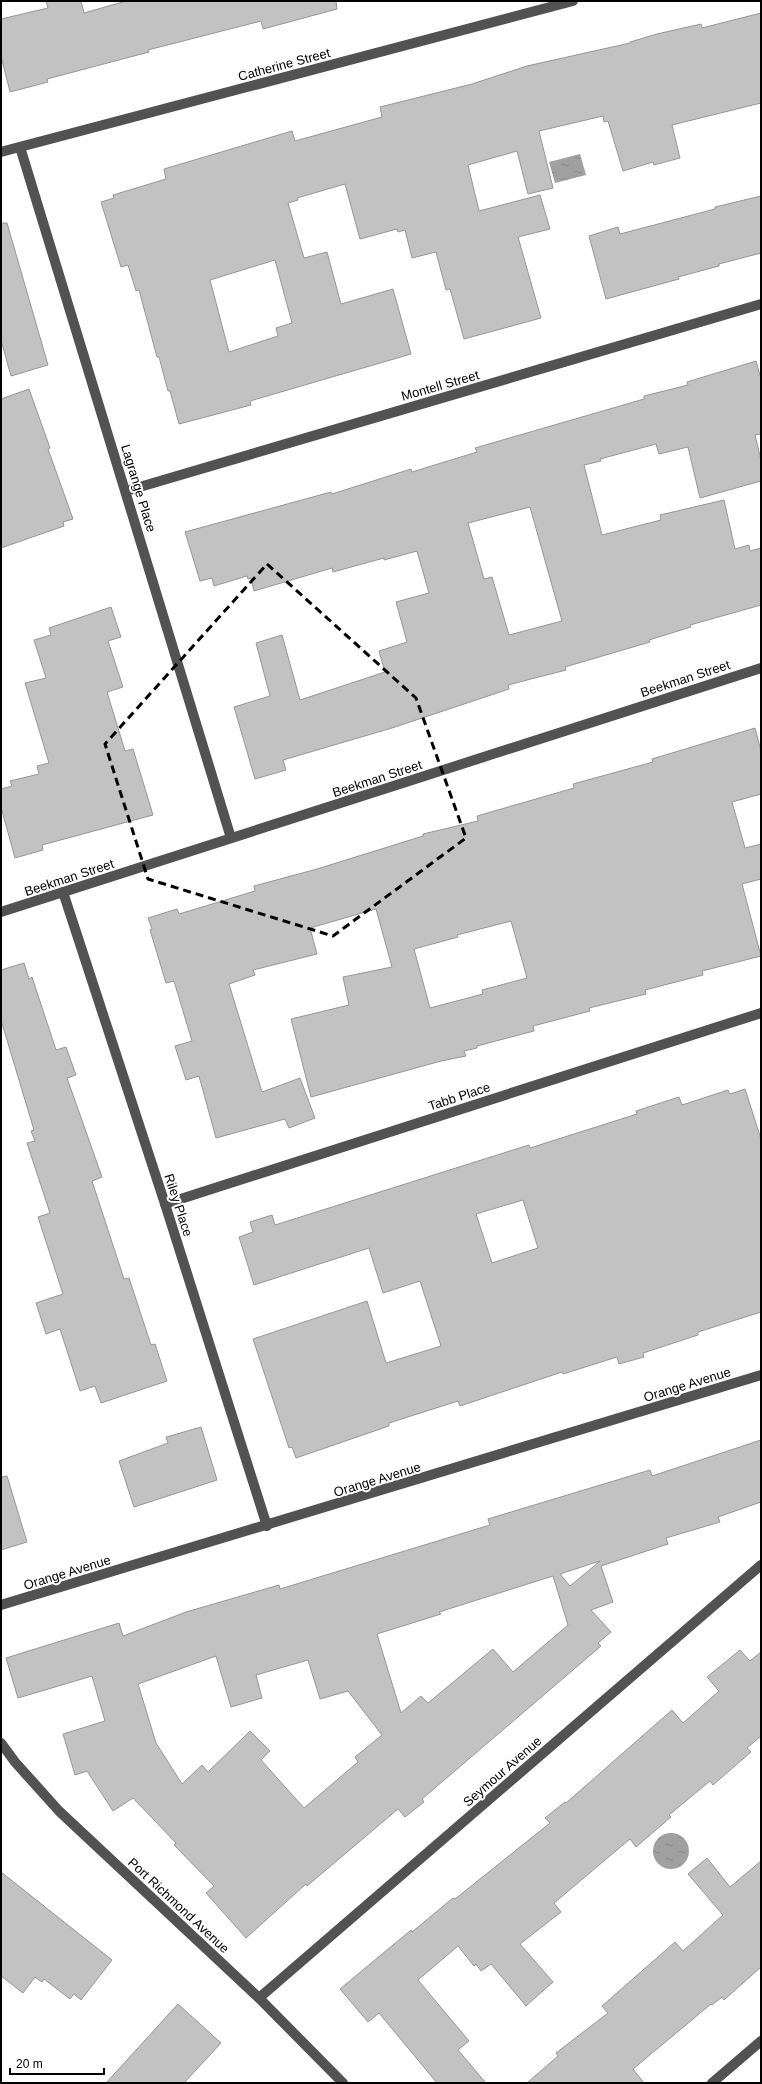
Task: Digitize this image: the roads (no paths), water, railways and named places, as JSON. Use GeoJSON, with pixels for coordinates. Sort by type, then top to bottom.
{"type":"FeatureCollection","features":[{"type":"Feature","properties":{"kind":"street"},"geometry":{"type":"LineString","coordinates":[[532,1],[535,11]]}},
{"type":"Feature","properties":{"kind":"street","name":"Catherine Street"},"geometry":{"type":"LineString","coordinates":[[1,152],[573,1]]}},
{"type":"Feature","properties":{"kind":"street","name":"Lagrange Place"},"geometry":{"type":"LineString","coordinates":[[20,147],[231,838]]}},
{"type":"Feature","properties":{"kind":"street","name":"Montell Street"},"geometry":{"type":"LineString","coordinates":[[126,491],[761,304]]}},
{"type":"Feature","properties":{"kind":"street","name":"Beekman Street"},"geometry":{"type":"LineString","coordinates":[[1,912],[761,668]]}},
{"type":"Feature","properties":{"kind":"street","name":"Riley Place"},"geometry":{"type":"LineString","coordinates":[[63,892],[165,1204],[266,1526]]}},
{"type":"Feature","properties":{"kind":"street","name":"Tabb Place"},"geometry":{"type":"LineString","coordinates":[[165,1204],[761,1013]]}},
{"type":"Feature","properties":{"kind":"street","name":"Orange Avenue"},"geometry":{"type":"LineString","coordinates":[[1,1605],[761,1375]]}},
{"type":"Feature","properties":{"kind":"street","name":"Seymour Avenue"},"geometry":{"type":"LineString","coordinates":[[260,1998],[761,1565]]}},
{"type":"Feature","properties":{"kind":"street","name":"Port Richmond Avenue"},"geometry":{"type":"LineString","coordinates":[[1,1742],[15,1762],[59,1811],[260,1998],[343,2083]]}},
{"type":"Feature","properties":{"kind":"street"},"geometry":{"type":"LineString","coordinates":[[712,2083],[761,2041]]}},
{"type":"Feature","properties":{"kind":"water"},"geometry":{"type":"Polygon","coordinates":[[[580,154],[586,175],[555,183],[549,162],[580,154]]]}},
{"type":"Feature","properties":{"kind":"water"},"geometry":{"type":"Polygon","coordinates":[[[671,1833],[684,1838],[689,1851],[684,1864],[671,1869],[658,1864],[653,1851],[658,1838],[671,1833]]]}}]}
